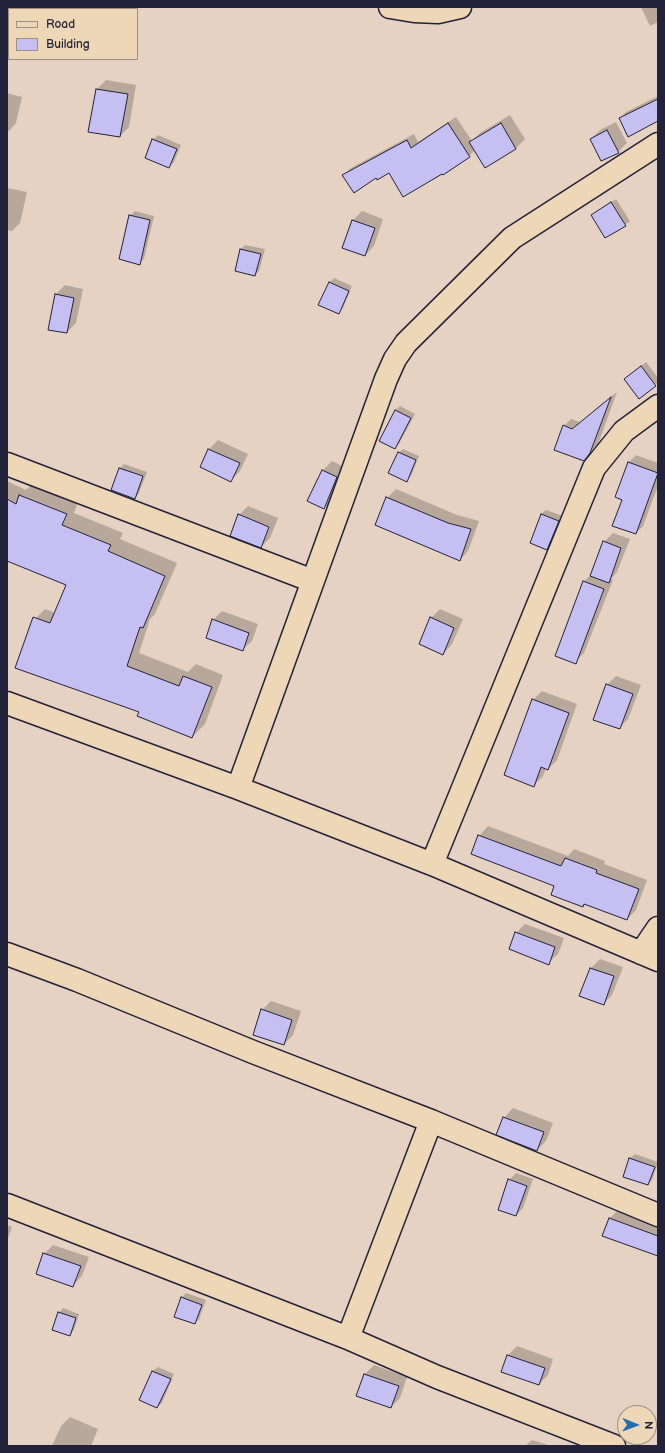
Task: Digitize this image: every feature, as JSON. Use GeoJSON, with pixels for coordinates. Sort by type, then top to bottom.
{"type":"FeatureCollection","features":[{"type":"Feature","properties":{"kind":"street"},"geometry":{"type":"LineString","coordinates":[[390,7],[414,11],[438,12],[460,7]]}},
{"type":"Feature","properties":{"kind":"street"},"geometry":{"type":"LineString","coordinates":[[238,788],[386,379],[395,359],[406,343],[512,238],[658,144]]}},
{"type":"Feature","properties":{"kind":"street"},"geometry":{"type":"LineString","coordinates":[[432,864],[594,468],[624,431],[658,406]]}},
{"type":"Feature","properties":{"kind":"street"},"geometry":{"type":"LineString","coordinates":[[7,464],[313,581]]}},
{"type":"Feature","properties":{"kind":"street"},"geometry":{"type":"LineString","coordinates":[[7,703],[238,788],[432,864],[650,957],[658,928]]}},
{"type":"Feature","properties":{"kind":"street"},"geometry":{"type":"LineString","coordinates":[[7,954],[77,980],[252,1052],[431,1121],[658,1215]]}},
{"type":"Feature","properties":{"kind":"street"},"geometry":{"type":"LineString","coordinates":[[348,1338],[431,1121]]}},
{"type":"Feature","properties":{"kind":"street"},"geometry":{"type":"LineString","coordinates":[[7,1205],[348,1338],[437,1377],[614,1446]]}},
{"type":"Feature","properties":{"kind":"building"},"geometry":{"type":"Polygon","coordinates":[[[96,89],[128,94],[120,137],[88,132],[96,89]]]}},
{"type":"Feature","properties":{"kind":"building"},"geometry":{"type":"Polygon","coordinates":[[[658,99],[658,121],[628,137],[619,118],[658,99]]]}},
{"type":"Feature","properties":{"kind":"building"},"geometry":{"type":"Polygon","coordinates":[[[448,123],[470,157],[443,175],[442,174],[403,197],[389,173],[377,180],[376,178],[354,193],[342,175],[407,140],[411,148],[448,123]]]}},
{"type":"Feature","properties":{"kind":"building"},"geometry":{"type":"Polygon","coordinates":[[[501,123],[516,149],[485,168],[469,142],[501,123]]]}},
{"type":"Feature","properties":{"kind":"building"},"geometry":{"type":"Polygon","coordinates":[[[607,130],[619,153],[601,161],[590,139],[607,130]]]}},
{"type":"Feature","properties":{"kind":"building"},"geometry":{"type":"Polygon","coordinates":[[[152,139],[177,149],[169,168],[145,158],[152,139]]]}},
{"type":"Feature","properties":{"kind":"building"},"geometry":{"type":"Polygon","coordinates":[[[611,202],[626,226],[605,238],[591,215],[611,202]]]}},
{"type":"Feature","properties":{"kind":"building"},"geometry":{"type":"Polygon","coordinates":[[[129,215],[150,220],[140,265],[119,259],[129,215]]]}},
{"type":"Feature","properties":{"kind":"building"},"geometry":{"type":"Polygon","coordinates":[[[352,220],[375,228],[365,256],[342,248],[352,220]]]}},
{"type":"Feature","properties":{"kind":"building"},"geometry":{"type":"Polygon","coordinates":[[[240,249],[261,254],[255,276],[235,271],[240,249]]]}},
{"type":"Feature","properties":{"kind":"building"},"geometry":{"type":"Polygon","coordinates":[[[329,282],[349,291],[339,314],[318,305],[329,282]]]}},
{"type":"Feature","properties":{"kind":"building"},"geometry":{"type":"Polygon","coordinates":[[[55,294],[74,298],[67,333],[48,330],[55,294]]]}},
{"type":"Feature","properties":{"kind":"building"},"geometry":{"type":"Polygon","coordinates":[[[641,366],[656,386],[639,399],[624,379],[641,366]]]}},
{"type":"Feature","properties":{"kind":"building"},"geometry":{"type":"Polygon","coordinates":[[[611,397],[590,453],[584,461],[554,450],[563,425],[572,429],[611,397]]]}},
{"type":"Feature","properties":{"kind":"building"},"geometry":{"type":"Polygon","coordinates":[[[395,410],[411,418],[395,449],[379,441],[395,410]]]}},
{"type":"Feature","properties":{"kind":"building"},"geometry":{"type":"Polygon","coordinates":[[[208,449],[240,463],[231,482],[200,467],[208,449]]]}},
{"type":"Feature","properties":{"kind":"building"},"geometry":{"type":"Polygon","coordinates":[[[398,452],[416,460],[407,482],[388,473],[398,452]]]}},
{"type":"Feature","properties":{"kind":"building"},"geometry":{"type":"Polygon","coordinates":[[[628,462],[658,473],[636,534],[612,526],[622,500],[615,497],[628,462]]]}},
{"type":"Feature","properties":{"kind":"building"},"geometry":{"type":"Polygon","coordinates":[[[119,468],[143,476],[135,499],[111,490],[119,468]]]}},
{"type":"Feature","properties":{"kind":"building"},"geometry":{"type":"Polygon","coordinates":[[[322,470],[337,477],[324,509],[307,501],[322,470]]]}},
{"type":"Feature","properties":{"kind":"building"},"geometry":{"type":"Polygon","coordinates":[[[19,495],[67,514],[62,525],[111,545],[108,551],[165,576],[143,628],[140,627],[127,666],[179,686],[183,676],[212,687],[192,738],[137,716],[139,712],[15,668],[33,617],[50,623],[66,585],[7,561],[7,499],[16,504],[19,495]]]}},
{"type":"Feature","properties":{"kind":"building"},"geometry":{"type":"Polygon","coordinates":[[[386,497],[448,523],[471,529],[460,561],[375,525],[386,497]]]}},
{"type":"Feature","properties":{"kind":"building"},"geometry":{"type":"Polygon","coordinates":[[[238,514],[269,527],[261,548],[230,536],[238,514]]]}},
{"type":"Feature","properties":{"kind":"building"},"geometry":{"type":"Polygon","coordinates":[[[541,514],[559,521],[547,550],[530,543],[541,514]]]}},
{"type":"Feature","properties":{"kind":"building"},"geometry":{"type":"Polygon","coordinates":[[[603,541],[621,548],[609,583],[590,576],[603,541]]]}},
{"type":"Feature","properties":{"kind":"building"},"geometry":{"type":"Polygon","coordinates":[[[583,581],[604,589],[576,664],[555,656],[583,581]]]}},
{"type":"Feature","properties":{"kind":"building"},"geometry":{"type":"Polygon","coordinates":[[[430,617],[454,628],[443,655],[419,644],[430,617]]]}},
{"type":"Feature","properties":{"kind":"building"},"geometry":{"type":"Polygon","coordinates":[[[212,619],[249,633],[243,651],[206,638],[212,619]]]}},
{"type":"Feature","properties":{"kind":"building"},"geometry":{"type":"Polygon","coordinates":[[[606,684],[633,694],[620,729],[593,720],[606,684]]]}},
{"type":"Feature","properties":{"kind":"building"},"geometry":{"type":"Polygon","coordinates":[[[532,699],[569,713],[548,770],[541,767],[534,787],[504,775],[532,699]]]}},
{"type":"Feature","properties":{"kind":"building"},"geometry":{"type":"Polygon","coordinates":[[[478,835],[561,866],[565,858],[597,870],[596,873],[639,889],[627,920],[584,904],[583,907],[551,895],[554,886],[471,854],[478,835]]]}},
{"type":"Feature","properties":{"kind":"building"},"geometry":{"type":"Polygon","coordinates":[[[515,932],[555,947],[549,965],[509,949],[515,932]]]}},
{"type":"Feature","properties":{"kind":"building"},"geometry":{"type":"Polygon","coordinates":[[[590,968],[614,976],[604,1005],[579,996],[590,968]]]}},
{"type":"Feature","properties":{"kind":"building"},"geometry":{"type":"Polygon","coordinates":[[[261,1009],[292,1020],[284,1045],[253,1035],[261,1009]]]}},
{"type":"Feature","properties":{"kind":"building"},"geometry":{"type":"Polygon","coordinates":[[[503,1117],[544,1132],[537,1151],[496,1135],[503,1117]]]}},
{"type":"Feature","properties":{"kind":"building"},"geometry":{"type":"Polygon","coordinates":[[[629,1158],[655,1167],[648,1185],[623,1177],[629,1158]]]}},
{"type":"Feature","properties":{"kind":"building"},"geometry":{"type":"Polygon","coordinates":[[[508,1179],[527,1186],[516,1216],[498,1210],[508,1179]]]}},
{"type":"Feature","properties":{"kind":"building"},"geometry":{"type":"Polygon","coordinates":[[[609,1218],[658,1236],[658,1256],[602,1236],[609,1218]]]}},
{"type":"Feature","properties":{"kind":"building"},"geometry":{"type":"Polygon","coordinates":[[[43,1253],[81,1266],[73,1287],[36,1274],[43,1253]]]}},
{"type":"Feature","properties":{"kind":"building"},"geometry":{"type":"Polygon","coordinates":[[[181,1297],[202,1305],[195,1324],[174,1317],[181,1297]]]}},
{"type":"Feature","properties":{"kind":"building"},"geometry":{"type":"Polygon","coordinates":[[[58,1312],[76,1318],[70,1336],[52,1330],[58,1312]]]}},
{"type":"Feature","properties":{"kind":"building"},"geometry":{"type":"Polygon","coordinates":[[[507,1355],[545,1368],[539,1385],[501,1372],[507,1355]]]}},
{"type":"Feature","properties":{"kind":"building"},"geometry":{"type":"Polygon","coordinates":[[[152,1371],[171,1379],[157,1408],[139,1400],[152,1371]]]}},
{"type":"Feature","properties":{"kind":"building"},"geometry":{"type":"Polygon","coordinates":[[[364,1374],[399,1386],[391,1408],[356,1396],[364,1374]]]}}]}
